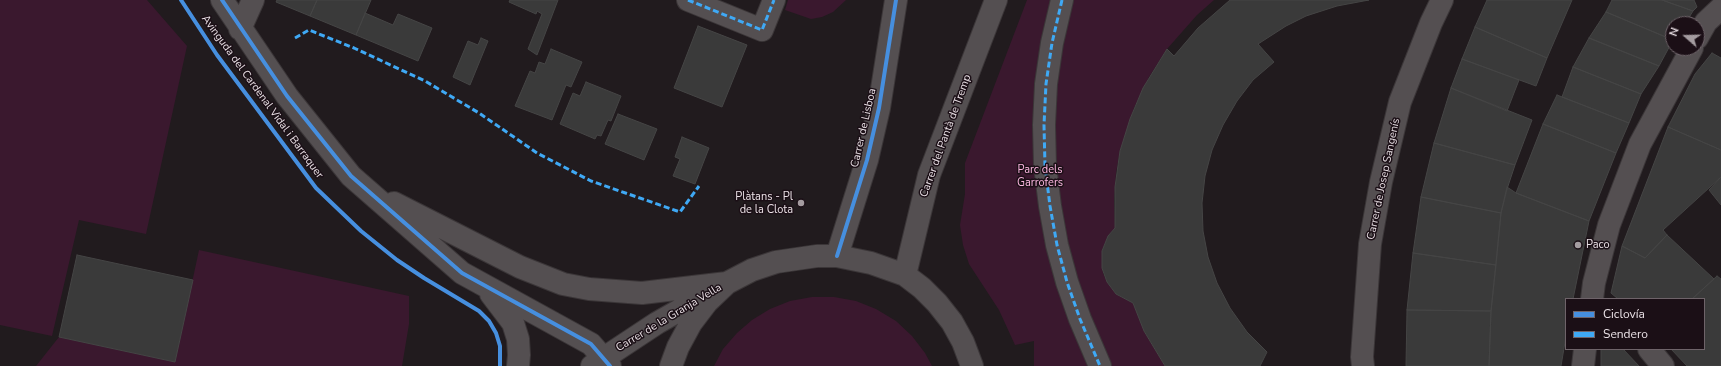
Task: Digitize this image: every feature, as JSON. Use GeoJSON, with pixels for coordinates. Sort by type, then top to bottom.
{"type":"FeatureCollection","features":[{"type":"Feature","properties":{"kind":"street","name":"Avinguda del Cardenal Vidal i Barraquer"},"geometry":{"type":"LineString","coordinates":[[222,0],[240,29],[287,96],[351,176],[462,273],[591,344],[602,363]]}},
{"type":"Feature","properties":{"kind":"street"},"geometry":{"type":"LineString","coordinates":[[240,29],[253,0]]}},
{"type":"Feature","properties":{"kind":"street"},"geometry":{"type":"LineString","coordinates":[[688,0],[762,30],[774,0]]}},
{"type":"Feature","properties":{"kind":"street","name":"Carrer de Lisboa"},"geometry":{"type":"LineString","coordinates":[[837,256],[867,160],[879,108],[896,0]]}},
{"type":"Feature","properties":{"kind":"street","name":"Carrer del Pantà de Tremp"},"geometry":{"type":"LineString","coordinates":[[905,275],[929,175],[996,0]]}},
{"type":"Feature","properties":{"kind":"street"},"geometry":{"type":"LineString","coordinates":[[1062,0],[1052,44],[1046,84],[1044,125],[1046,172],[1057,245],[1067,282],[1080,319],[1100,366]]}},
{"type":"Feature","properties":{"kind":"street","name":"Carrer de Josep Sangenís"},"geometry":{"type":"LineString","coordinates":[[1363,366],[1362,357],[1370,244],[1381,182],[1400,102],[1431,23],[1442,0]]}},
{"type":"Feature","properties":{"kind":"street"},"geometry":{"type":"LineString","coordinates":[[1705,24],[1721,8]]}},
{"type":"Feature","properties":{"kind":"street"},"geometry":{"type":"LineString","coordinates":[[1592,298],[1594,283],[1609,225],[1640,144],[1688,56]]}},
{"type":"Feature","properties":{"kind":"street","name":"Avinguda del Cardenal Vidal i Barraquer"},"geometry":{"type":"LineString","coordinates":[[367,189],[520,267],[563,284],[589,289],[642,293],[727,283]]}},
{"type":"Feature","properties":{"kind":"street"},"geometry":{"type":"LineString","coordinates":[[671,366],[678,347],[691,323],[707,302],[727,283],[752,270],[776,262],[817,256],[837,256],[871,263],[905,275],[922,288],[952,322],[963,342],[972,366]]}},
{"type":"Feature","properties":{"kind":"street","name":"Carrer de la Granja Vella"},"geometry":{"type":"LineString","coordinates":[[602,363],[657,323],[727,283]]}},
{"type":"Feature","properties":{"kind":"street"},"geometry":{"type":"LineString","coordinates":[[487,288],[513,323],[518,339],[520,355],[518,366]]}},
{"type":"Feature","properties":{"kind":"street"},"geometry":{"type":"LineString","coordinates":[[1583,366],[1585,350]]}},
{"type":"Feature","properties":{"kind":"street"},"geometry":{"type":"LineString","coordinates":[[1650,350],[1663,366]]}},
{"type":"Feature","properties":{"kind":"green space"},"geometry":{"type":"Polygon","coordinates":[[[0,0],[147,0],[187,46],[146,234],[79,220],[52,336],[0,325],[0,0]]]}},
{"type":"Feature","properties":{"kind":"green space"},"geometry":{"type":"Polygon","coordinates":[[[788,0],[846,0],[833,12],[822,17],[811,19],[785,10],[788,0]]]}},
{"type":"Feature","properties":{"kind":"green space","name":"Parc dels Garrofers"},"geometry":{"type":"Polygon","coordinates":[[[1027,0],[1214,0],[1197,15],[1167,49],[1149,77],[1134,108],[1120,151],[1116,173],[1114,200],[1115,228],[1108,236],[1102,251],[1103,273],[1107,282],[1116,294],[1133,303],[1144,331],[1165,366],[1034,366],[1034,341],[1015,345],[999,310],[969,264],[963,245],[960,225],[965,194],[965,163],[1027,0]]]}},
{"type":"Feature","properties":{"kind":"green space"},"geometry":{"type":"Polygon","coordinates":[[[199,250],[409,296],[409,324],[402,366],[36,366],[59,337],[175,362],[199,250]]]}},
{"type":"Feature","properties":{"kind":"green space"},"geometry":{"type":"Polygon","coordinates":[[[812,297],[834,297],[856,301],[876,309],[896,321],[912,336],[925,353],[932,366],[714,366],[723,349],[737,333],[752,320],[770,309],[790,301],[812,297]]]}},
{"type":"Feature","properties":{"kind":"building"},"geometry":{"type":"Polygon","coordinates":[[[277,0],[317,0],[310,16],[276,2],[277,0]]]}},
{"type":"Feature","properties":{"kind":"building"},"geometry":{"type":"Polygon","coordinates":[[[317,0],[371,0],[356,35],[310,16],[317,0]]]}},
{"type":"Feature","properties":{"kind":"building"},"geometry":{"type":"Polygon","coordinates":[[[510,0],[558,0],[537,55],[528,49],[542,14],[537,11],[536,14],[509,2],[510,0]]]}},
{"type":"Feature","properties":{"kind":"building"},"geometry":{"type":"Polygon","coordinates":[[[1230,0],[1369,0],[1337,6],[1306,16],[1286,26],[1258,44],[1274,62],[1253,80],[1237,101],[1223,125],[1212,150],[1205,176],[1202,203],[1203,231],[1208,257],[1217,283],[1230,308],[1247,332],[1267,352],[1260,366],[1165,366],[1144,331],[1133,303],[1116,294],[1107,282],[1102,268],[1102,251],[1108,236],[1115,228],[1115,187],[1120,151],[1130,119],[1143,88],[1167,49],[1174,56],[1198,28],[1230,0]]]}},
{"type":"Feature","properties":{"kind":"building"},"geometry":{"type":"Polygon","coordinates":[[[1487,0],[1572,0],[1547,58],[1475,27],[1487,0]]]}},
{"type":"Feature","properties":{"kind":"building"},"geometry":{"type":"Polygon","coordinates":[[[1612,0],[1662,0],[1693,11],[1690,16],[1665,16],[1665,37],[1606,12],[1612,0]]]}},
{"type":"Feature","properties":{"kind":"building"},"geometry":{"type":"Polygon","coordinates":[[[1662,0],[1694,0],[1697,7],[1693,11],[1662,0]]]}},
{"type":"Feature","properties":{"kind":"building"},"geometry":{"type":"Polygon","coordinates":[[[1606,12],[1665,37],[1665,55],[1659,66],[1589,38],[1606,12]]]}},
{"type":"Feature","properties":{"kind":"building"},"geometry":{"type":"Polygon","coordinates":[[[365,13],[393,25],[398,14],[432,28],[418,61],[356,35],[365,13]]]}},
{"type":"Feature","properties":{"kind":"building"},"geometry":{"type":"Polygon","coordinates":[[[698,26],[747,45],[722,107],[674,88],[698,26]]]}},
{"type":"Feature","properties":{"kind":"building"},"geometry":{"type":"Polygon","coordinates":[[[1475,27],[1547,58],[1536,86],[1462,59],[1475,27]]]}},
{"type":"Feature","properties":{"kind":"building"},"geometry":{"type":"Polygon","coordinates":[[[481,38],[488,41],[470,85],[453,77],[468,41],[478,45],[481,38]]]}},
{"type":"Feature","properties":{"kind":"building"},"geometry":{"type":"Polygon","coordinates":[[[1589,38],[1659,66],[1641,94],[1573,67],[1589,38]]]}},
{"type":"Feature","properties":{"kind":"building"},"geometry":{"type":"Polygon","coordinates":[[[551,49],[582,62],[571,87],[566,85],[552,120],[515,106],[530,71],[535,73],[539,62],[545,64],[551,49]]]}},
{"type":"Feature","properties":{"kind":"building"},"geometry":{"type":"Polygon","coordinates":[[[1712,53],[1721,58],[1721,150],[1668,127],[1695,74],[1712,53]]]}},
{"type":"Feature","properties":{"kind":"building"},"geometry":{"type":"Polygon","coordinates":[[[1462,59],[1519,80],[1507,111],[1451,88],[1462,59]]]}},
{"type":"Feature","properties":{"kind":"building"},"geometry":{"type":"Polygon","coordinates":[[[1573,67],[1641,94],[1629,123],[1562,97],[1573,67]]]}},
{"type":"Feature","properties":{"kind":"building"},"geometry":{"type":"Polygon","coordinates":[[[586,82],[621,96],[611,121],[608,120],[601,136],[597,135],[595,139],[560,124],[573,93],[580,96],[586,82]]]}},
{"type":"Feature","properties":{"kind":"building"},"geometry":{"type":"Polygon","coordinates":[[[1451,88],[1532,120],[1515,165],[1434,143],[1451,88]]]}},
{"type":"Feature","properties":{"kind":"building"},"geometry":{"type":"Polygon","coordinates":[[[1557,95],[1629,123],[1616,153],[1543,124],[1557,95]]]}},
{"type":"Feature","properties":{"kind":"building"},"geometry":{"type":"Polygon","coordinates":[[[618,114],[657,129],[644,160],[605,144],[618,114]]]}},
{"type":"Feature","properties":{"kind":"building"},"geometry":{"type":"Polygon","coordinates":[[[1543,124],[1616,153],[1589,221],[1516,193],[1543,124]]]}},
{"type":"Feature","properties":{"kind":"building"},"geometry":{"type":"Polygon","coordinates":[[[1668,127],[1721,150],[1721,177],[1663,230],[1667,235],[1645,258],[1622,246],[1668,127]]]}},
{"type":"Feature","properties":{"kind":"building"},"geometry":{"type":"Polygon","coordinates":[[[682,137],[709,148],[695,184],[673,176],[680,159],[675,157],[682,137]]]}},
{"type":"Feature","properties":{"kind":"building"},"geometry":{"type":"Polygon","coordinates":[[[1434,143],[1515,165],[1501,213],[1421,197],[1434,143]]]}},
{"type":"Feature","properties":{"kind":"building"},"geometry":{"type":"Polygon","coordinates":[[[1721,177],[1721,205],[1709,190],[1721,177]]]}},
{"type":"Feature","properties":{"kind":"building"},"geometry":{"type":"Polygon","coordinates":[[[1507,187],[1516,193],[1589,221],[1573,298],[1565,298],[1565,342],[1561,366],[1489,366],[1491,311],[1501,213],[1507,187]]]}},
{"type":"Feature","properties":{"kind":"building"},"geometry":{"type":"Polygon","coordinates":[[[1421,197],[1501,213],[1496,265],[1413,253],[1421,197]]]}},
{"type":"Feature","properties":{"kind":"building"},"geometry":{"type":"Polygon","coordinates":[[[1667,235],[1714,279],[1693,298],[1617,298],[1611,293],[1622,246],[1645,258],[1667,235]]]}},
{"type":"Feature","properties":{"kind":"building"},"geometry":{"type":"Polygon","coordinates":[[[1413,253],[1496,265],[1491,311],[1407,310],[1413,253]]]}},
{"type":"Feature","properties":{"kind":"building"},"geometry":{"type":"Polygon","coordinates":[[[77,255],[193,280],[175,362],[59,337],[77,255]]]}},
{"type":"Feature","properties":{"kind":"building"},"geometry":{"type":"Polygon","coordinates":[[[1717,276],[1721,279],[1721,366],[1687,366],[1672,350],[1705,350],[1705,298],[1693,298],[1717,276]]]}},
{"type":"Feature","properties":{"kind":"building"},"geometry":{"type":"Polygon","coordinates":[[[1407,310],[1491,311],[1489,366],[1406,366],[1407,310]]]}},
{"type":"Feature","properties":{"kind":"building"},"geometry":{"type":"Polygon","coordinates":[[[1601,350],[1624,350],[1639,366],[1601,366],[1601,350]]]}},
{"type":"Feature","properties":{"kind":"marked path"},"geometry":{"type":"LineString","coordinates":[[688,0],[762,30],[774,0]]}},
{"type":"Feature","properties":{"kind":"marked path"},"geometry":{"type":"LineString","coordinates":[[1062,0],[1052,43],[1046,84],[1044,125],[1045,166],[1057,245],[1067,282],[1080,319],[1100,366]]}},
{"type":"Feature","properties":{"kind":"marked path"},"geometry":{"type":"LineString","coordinates":[[295,38],[309,30],[354,48],[425,81],[479,113],[537,153],[591,181],[680,212],[699,186]]}},
{"type":"Feature","properties":{"kind":"cycle path"},"geometry":{"type":"LineString","coordinates":[[181,0],[217,55],[316,188],[361,231],[397,260],[479,311],[489,321],[496,333],[500,346],[500,366]]}},
{"type":"Feature","properties":{"kind":"cycle path"},"geometry":{"type":"LineString","coordinates":[[222,0],[287,96],[351,176],[462,273],[591,344],[610,366]]}},
{"type":"Feature","properties":{"kind":"cycle path"},"geometry":{"type":"LineString","coordinates":[[837,256],[867,160],[879,108],[896,0]]}},
{"type":"Feature","properties":{"kind":"place","name":"Plàtans - Pl de la Clota"},"geometry":{"type":"Point","coordinates":[801,203]}},
{"type":"Feature","properties":{"kind":"place","name":"Paco"},"geometry":{"type":"Point","coordinates":[1578,245]}}]}
